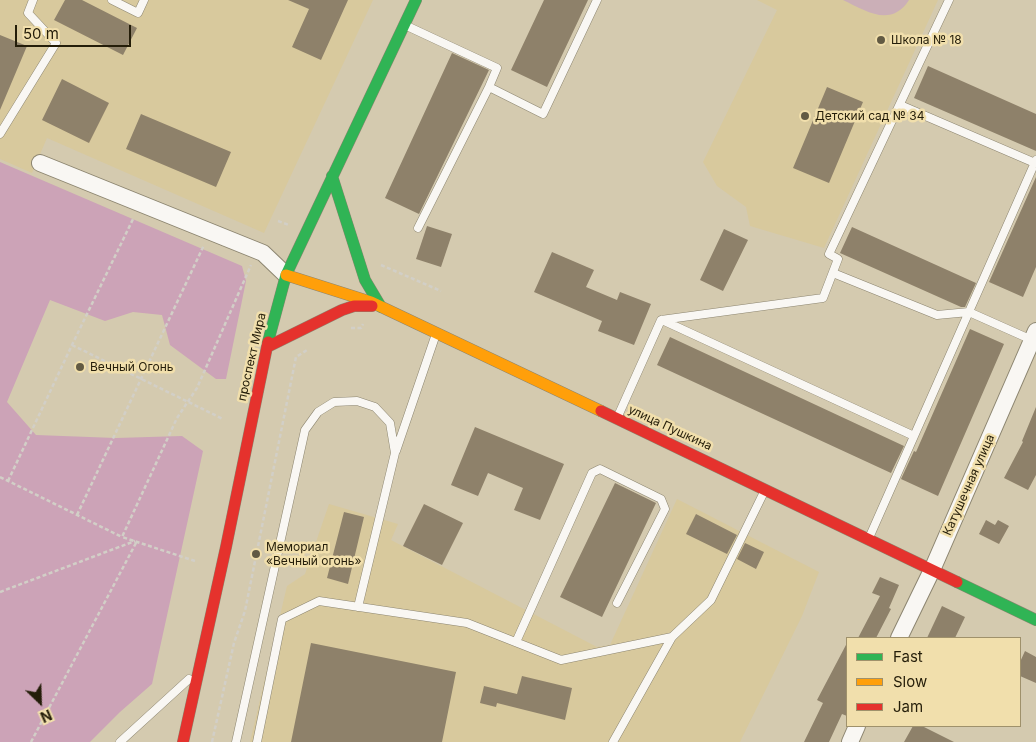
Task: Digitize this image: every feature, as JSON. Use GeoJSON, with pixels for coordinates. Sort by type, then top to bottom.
{"type":"FeatureCollection","features":[{"type":"Feature","properties":{"kind":"street","name":"проспект Мира"},"geometry":{"type":"LineString","coordinates":[[183,742],[267,347],[286,275],[416,0]]}},
{"type":"Feature","properties":{"kind":"street"},"geometry":{"type":"LineString","coordinates":[[40,163],[263,253],[286,275]]}},
{"type":"Feature","properties":{"kind":"street"},"geometry":{"type":"LineString","coordinates":[[267,347],[342,310],[354,306],[380,307],[366,280],[332,176]]}},
{"type":"Feature","properties":{"kind":"street","name":"улица Пушкина"},"geometry":{"type":"LineString","coordinates":[[286,275],[371,302],[766,489],[1036,620]]}},
{"type":"Feature","properties":{"kind":"street","name":"Катушечная улица"},"geometry":{"type":"LineString","coordinates":[[899,637],[932,570],[1034,336]]}},
{"type":"Feature","properties":{"kind":"street"},"geometry":{"type":"LineString","coordinates":[[850,742],[857,727]]}},
{"type":"Feature","properties":{"kind":"lane"},"geometry":{"type":"LineString","coordinates":[[0,134],[56,42],[28,13],[33,0]]}},
{"type":"Feature","properties":{"kind":"lane"},"geometry":{"type":"LineString","coordinates":[[112,0],[138,13],[144,0]]}},
{"type":"Feature","properties":{"kind":"lane"},"geometry":{"type":"LineString","coordinates":[[489,86],[543,114],[597,0]]}},
{"type":"Feature","properties":{"kind":"lane"},"geometry":{"type":"LineString","coordinates":[[661,320],[823,298],[838,259],[829,254],[949,0]]}},
{"type":"Feature","properties":{"kind":"lane"},"geometry":{"type":"LineString","coordinates":[[404,24],[497,68],[418,228]]}},
{"type":"Feature","properties":{"kind":"lane"},"geometry":{"type":"LineString","coordinates":[[869,539],[1035,162],[900,105]]}},
{"type":"Feature","properties":{"kind":"lane"},"geometry":{"type":"LineString","coordinates":[[833,273],[937,315],[969,312],[1034,336]]}},
{"type":"Feature","properties":{"kind":"lane"},"geometry":{"type":"LineString","coordinates":[[617,418],[661,320]]}},
{"type":"Feature","properties":{"kind":"lane"},"geometry":{"type":"LineString","coordinates":[[661,320],[914,436]]}},
{"type":"Feature","properties":{"kind":"lane"},"geometry":{"type":"LineString","coordinates":[[358,607],[395,453],[436,333]]}},
{"type":"Feature","properties":{"kind":"lane"},"geometry":{"type":"LineString","coordinates":[[236,742],[305,430],[318,412],[334,402],[357,400],[375,407],[390,423],[395,453]]}},
{"type":"Feature","properties":{"kind":"lane"},"geometry":{"type":"LineString","coordinates":[[516,642],[592,473],[600,469],[661,499],[665,509],[618,603]]}},
{"type":"Feature","properties":{"kind":"lane"},"geometry":{"type":"LineString","coordinates":[[613,742],[672,637],[711,600],[766,489]]}},
{"type":"Feature","properties":{"kind":"lane"},"geometry":{"type":"LineString","coordinates":[[257,742],[282,619],[319,602],[468,623],[561,660],[672,637]]}},
{"type":"Feature","properties":{"kind":"lane"},"geometry":{"type":"LineString","coordinates":[[120,742],[199,669]]}},
{"type":"Feature","properties":{"kind":"path"},"geometry":{"type":"LineString","coordinates":[[8,481],[72,344],[136,214]]}},
{"type":"Feature","properties":{"kind":"path"},"geometry":{"type":"LineString","coordinates":[[77,515],[205,242]]}},
{"type":"Feature","properties":{"kind":"path"},"geometry":{"type":"LineString","coordinates":[[122,537],[177,418],[198,388],[251,264],[256,266]]}},
{"type":"Feature","properties":{"kind":"path"},"geometry":{"type":"LineString","coordinates":[[346,328],[361,328]]}},
{"type":"Feature","properties":{"kind":"path"},"geometry":{"type":"LineString","coordinates":[[72,344],[223,419]]}},
{"type":"Feature","properties":{"kind":"path"},"geometry":{"type":"LineString","coordinates":[[212,742],[234,643],[245,611],[296,356],[310,348]]}},
{"type":"Feature","properties":{"kind":"path"},"geometry":{"type":"LineString","coordinates":[[0,477],[122,537],[195,561]]}},
{"type":"Feature","properties":{"kind":"path"},"geometry":{"type":"LineString","coordinates":[[0,592],[137,541]]}},
{"type":"Feature","properties":{"kind":"path"},"geometry":{"type":"LineString","coordinates":[[31,742],[137,541]]}},
{"type":"Feature","properties":{"kind":"shaded area"},"geometry":{"type":"Polygon","coordinates":[[[0,0],[373,0],[264,233],[47,138],[32,173],[0,159],[0,0]]]}},
{"type":"Feature","properties":{"kind":"shaded area","name":"Детский сад № 34"},"geometry":{"type":"Polygon","coordinates":[[[757,0],[938,0],[824,248],[750,226],[746,207],[717,186],[703,162],[777,10],[757,0]]]}},
{"type":"Feature","properties":{"kind":"shaded area"},"geometry":{"type":"Polygon","coordinates":[[[843,0],[909,0],[894,13],[878,15],[860,9],[843,0]]]}},
{"type":"Feature","properties":{"kind":"shaded area"},"geometry":{"type":"Polygon","coordinates":[[[0,162],[242,266],[246,281],[226,379],[216,379],[170,345],[162,315],[133,312],[105,321],[50,300],[7,402],[36,435],[116,438],[182,436],[203,451],[152,684],[90,742],[0,742],[0,162]]]}},
{"type":"Feature","properties":{"kind":"shaded area"},"geometry":{"type":"Polygon","coordinates":[[[677,499],[819,572],[802,616],[740,742],[250,742],[287,586],[305,574],[329,504],[398,524],[391,540],[597,647],[610,645],[677,499]]]}},
{"type":"Feature","properties":{"kind":"building"},"geometry":{"type":"Polygon","coordinates":[[[65,0],[82,0],[137,28],[123,55],[54,20],[65,0]]]}},
{"type":"Feature","properties":{"kind":"building"},"geometry":{"type":"Polygon","coordinates":[[[288,0],[348,0],[321,60],[292,47],[309,9],[288,0]]]}},
{"type":"Feature","properties":{"kind":"building"},"geometry":{"type":"Polygon","coordinates":[[[544,0],[588,0],[547,87],[511,70],[544,0]]]}},
{"type":"Feature","properties":{"kind":"building"},"geometry":{"type":"Polygon","coordinates":[[[0,35],[27,46],[0,110],[0,35]]]}},
{"type":"Feature","properties":{"kind":"building"},"geometry":{"type":"Polygon","coordinates":[[[452,53],[489,70],[419,214],[385,198],[452,53]]]}},
{"type":"Feature","properties":{"kind":"building"},"geometry":{"type":"Polygon","coordinates":[[[928,66],[1036,114],[1036,151],[914,98],[928,66]]]}},
{"type":"Feature","properties":{"kind":"building"},"geometry":{"type":"Polygon","coordinates":[[[62,79],[109,103],[89,143],[42,120],[62,79]]]}},
{"type":"Feature","properties":{"kind":"building"},"geometry":{"type":"Polygon","coordinates":[[[827,87],[863,102],[829,183],[793,168],[827,87]]]}},
{"type":"Feature","properties":{"kind":"building"},"geometry":{"type":"Polygon","coordinates":[[[141,114],[231,152],[216,187],[126,149],[141,114]]]}},
{"type":"Feature","properties":{"kind":"building"},"geometry":{"type":"Polygon","coordinates":[[[1036,177],[1036,267],[1023,297],[989,282],[1036,177]]]}},
{"type":"Feature","properties":{"kind":"building"},"geometry":{"type":"Polygon","coordinates":[[[427,226],[452,234],[441,267],[416,259],[427,226]]]}},
{"type":"Feature","properties":{"kind":"building"},"geometry":{"type":"Polygon","coordinates":[[[852,227],[976,283],[965,307],[961,307],[840,253],[852,227]]]}},
{"type":"Feature","properties":{"kind":"building"},"geometry":{"type":"Polygon","coordinates":[[[724,229],[748,240],[723,291],[700,280],[724,229]]]}},
{"type":"Feature","properties":{"kind":"building"},"geometry":{"type":"Polygon","coordinates":[[[552,252],[594,270],[586,287],[617,300],[620,292],[651,304],[634,345],[598,331],[602,321],[534,292],[552,252]]]}},
{"type":"Feature","properties":{"kind":"building"},"geometry":{"type":"Polygon","coordinates":[[[970,329],[1004,344],[938,496],[901,479],[914,451],[916,452],[970,329]]]}},
{"type":"Feature","properties":{"kind":"building"},"geometry":{"type":"Polygon","coordinates":[[[670,337],[904,446],[891,473],[657,365],[670,337]]]}},
{"type":"Feature","properties":{"kind":"building"},"geometry":{"type":"Polygon","coordinates":[[[1036,407],[1036,475],[1028,490],[1004,478],[1023,442],[1036,407]]]}},
{"type":"Feature","properties":{"kind":"building"},"geometry":{"type":"Polygon","coordinates":[[[475,427],[564,464],[540,520],[514,510],[523,488],[488,473],[478,496],[451,485],[475,427]]]}},
{"type":"Feature","properties":{"kind":"building"},"geometry":{"type":"Polygon","coordinates":[[[615,483],[656,503],[602,617],[560,597],[615,483]]]}},
{"type":"Feature","properties":{"kind":"building"},"geometry":{"type":"Polygon","coordinates":[[[424,504],[463,523],[442,565],[403,546],[424,504]]]}},
{"type":"Feature","properties":{"kind":"building"},"geometry":{"type":"Polygon","coordinates":[[[344,512],[364,517],[348,584],[327,578],[344,512]]]}},
{"type":"Feature","properties":{"kind":"building"},"geometry":{"type":"Polygon","coordinates":[[[696,514],[737,535],[727,554],[686,534],[696,514]]]}},
{"type":"Feature","properties":{"kind":"building"},"geometry":{"type":"Polygon","coordinates":[[[986,520],[995,525],[998,520],[1009,526],[999,544],[979,534],[986,520]]]}},
{"type":"Feature","properties":{"kind":"building"},"geometry":{"type":"Polygon","coordinates":[[[745,543],[764,552],[756,569],[737,559],[745,543]]]}},
{"type":"Feature","properties":{"kind":"building"},"geometry":{"type":"Polygon","coordinates":[[[880,577],[899,585],[889,608],[891,609],[877,637],[859,637],[880,596],[872,593],[880,577]]]}},
{"type":"Feature","properties":{"kind":"building"},"geometry":{"type":"Polygon","coordinates":[[[942,606],[965,617],[955,637],[927,637],[942,606]]]}},
{"type":"Feature","properties":{"kind":"building"},"geometry":{"type":"Polygon","coordinates":[[[311,643],[456,672],[442,742],[291,742],[311,643]]]}},
{"type":"Feature","properties":{"kind":"building"},"geometry":{"type":"Polygon","coordinates":[[[846,645],[846,716],[842,714],[829,742],[804,742],[823,703],[817,700],[846,645]]]}},
{"type":"Feature","properties":{"kind":"building"},"geometry":{"type":"Polygon","coordinates":[[[1025,651],[1036,657],[1036,683],[1021,676],[1021,660],[1025,651]]]}},
{"type":"Feature","properties":{"kind":"building"},"geometry":{"type":"Polygon","coordinates":[[[522,676],[572,688],[565,720],[497,703],[496,707],[480,703],[484,686],[517,694],[522,676]]]}},
{"type":"Feature","properties":{"kind":"building"},"geometry":{"type":"Polygon","coordinates":[[[912,727],[924,727],[954,742],[904,742],[912,727]]]}},
{"type":"Feature","properties":{"kind":"traffic: fast"},"geometry":{"type":"LineString","coordinates":[[268,342],[286,275],[416,0]]}},
{"type":"Feature","properties":{"kind":"traffic: fast"},"geometry":{"type":"LineString","coordinates":[[332,176],[365,280],[381,307]]}},
{"type":"Feature","properties":{"kind":"traffic: fast"},"geometry":{"type":"LineString","coordinates":[[957,582],[1036,620]]}},
{"type":"Feature","properties":{"kind":"traffic: slow"},"geometry":{"type":"LineString","coordinates":[[286,275],[371,302],[601,411]]}},
{"type":"Feature","properties":{"kind":"traffic: jam"},"geometry":{"type":"LineString","coordinates":[[267,347],[342,310],[354,306],[372,306]]}},
{"type":"Feature","properties":{"kind":"traffic: jam"},"geometry":{"type":"LineString","coordinates":[[183,742],[226,547],[268,342]]}},
{"type":"Feature","properties":{"kind":"traffic: jam"},"geometry":{"type":"LineString","coordinates":[[601,411],[957,582]]}},
{"type":"Feature","properties":{"kind":"place","name":"Школа № 18"},"geometry":{"type":"Point","coordinates":[881,40]}},
{"type":"Feature","properties":{"kind":"place","name":"Детский сад № 34"},"geometry":{"type":"Point","coordinates":[805,116]}},
{"type":"Feature","properties":{"kind":"place","name":"Вечный Огонь"},"geometry":{"type":"Point","coordinates":[80,367]}},
{"type":"Feature","properties":{"kind":"place","name":"Мемориал «Вечный огонь»"},"geometry":{"type":"Point","coordinates":[256,554]}}]}
